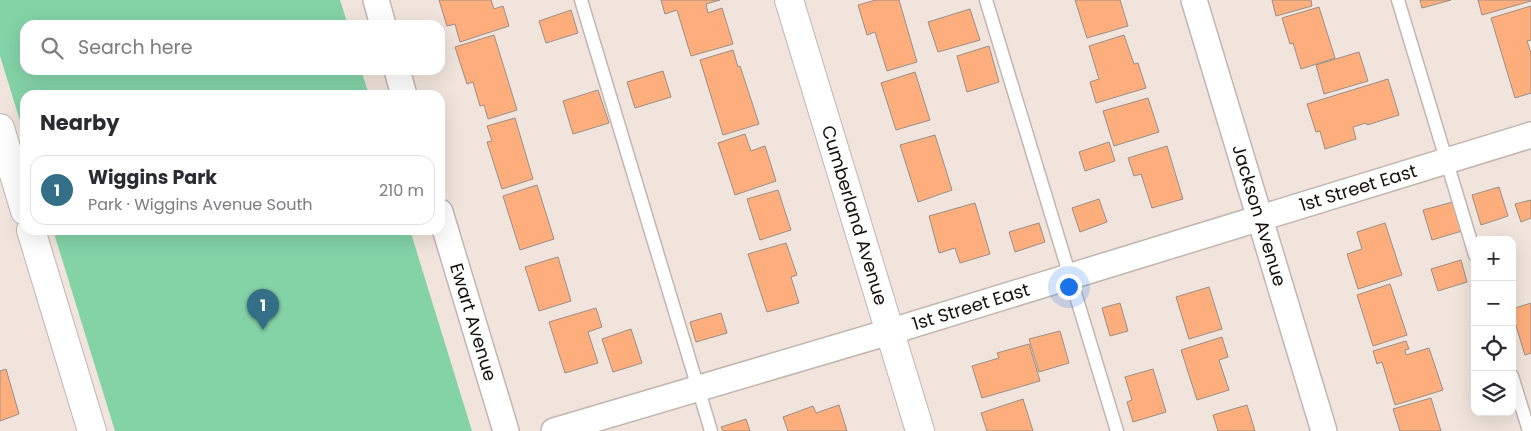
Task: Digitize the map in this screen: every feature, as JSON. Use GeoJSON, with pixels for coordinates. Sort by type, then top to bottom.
{"type":"FeatureCollection","features":[{"type":"Feature","properties":{"kind":"main road","name":"Cumberland Avenue"},"geometry":{"type":"LineString","coordinates":[[789,0],[920,431]]}},
{"type":"Feature","properties":{"kind":"main road"},"geometry":{"type":"LineString","coordinates":[[0,128],[20,194]]}},
{"type":"Feature","properties":{"kind":"main road"},"geometry":{"type":"LineString","coordinates":[[33,235],[92,431]]}},
{"type":"Feature","properties":{"kind":"street"},"geometry":{"type":"LineString","coordinates":[[376,0],[382,20]]}},
{"type":"Feature","properties":{"kind":"street","name":"Jackson Avenue"},"geometry":{"type":"LineString","coordinates":[[1194,0],[1324,431]]}},
{"type":"Feature","properties":{"kind":"street"},"geometry":{"type":"LineString","coordinates":[[398,75],[403,90]]}},
{"type":"Feature","properties":{"kind":"street","name":"1st Street East"},"geometry":{"type":"LineString","coordinates":[[554,431],[889,332],[1531,135]]}},
{"type":"Feature","properties":{"kind":"street","name":"Ewart Avenue"},"geometry":{"type":"LineString","coordinates":[[445,229],[506,431]]}},
{"type":"Feature","properties":{"kind":"lane"},"geometry":{"type":"LineString","coordinates":[[581,0],[711,431]]}},
{"type":"Feature","properties":{"kind":"lane"},"geometry":{"type":"LineString","coordinates":[[986,0],[1117,431]]}},
{"type":"Feature","properties":{"kind":"lane"},"geometry":{"type":"LineString","coordinates":[[1398,0],[1471,242]]}},
{"type":"Feature","properties":{"kind":"lane"},"geometry":{"type":"LineString","coordinates":[[1516,389],[1529,431]]}},
{"type":"Feature","properties":{"kind":"green space"},"geometry":{"type":"Polygon","coordinates":[[[0,0],[340,0],[346,20],[20,20],[20,75],[363,75],[367,90],[20,90],[20,121],[0,56],[0,0]]]}},
{"type":"Feature","properties":{"kind":"green space"},"geometry":{"type":"Polygon","coordinates":[[[55,235],[412,235],[472,431],[115,431],[55,235]]]}},
{"type":"Feature","properties":{"kind":"building"},"geometry":{"type":"Polygon","coordinates":[[[439,0],[491,0],[494,9],[503,6],[509,26],[460,42],[455,24],[447,26],[439,0]]]}},
{"type":"Feature","properties":{"kind":"building"},"geometry":{"type":"Polygon","coordinates":[[[661,0],[720,0],[706,4],[708,13],[722,8],[733,44],[691,56],[677,10],[665,14],[661,0]]]}},
{"type":"Feature","properties":{"kind":"building"},"geometry":{"type":"Polygon","coordinates":[[[876,0],[899,0],[917,62],[887,71],[875,32],[867,35],[858,5],[876,0]]]}},
{"type":"Feature","properties":{"kind":"building"},"geometry":{"type":"Polygon","coordinates":[[[1075,0],[1120,0],[1128,26],[1087,38],[1075,0]]]}},
{"type":"Feature","properties":{"kind":"building"},"geometry":{"type":"Polygon","coordinates":[[[1272,0],[1311,0],[1312,6],[1276,16],[1272,0]]]}},
{"type":"Feature","properties":{"kind":"building"},"geometry":{"type":"Polygon","coordinates":[[[1420,0],[1451,0],[1422,8],[1420,0]]]}},
{"type":"Feature","properties":{"kind":"building"},"geometry":{"type":"Polygon","coordinates":[[[1478,0],[1531,0],[1531,1],[1482,15],[1478,0]]]}},
{"type":"Feature","properties":{"kind":"building"},"geometry":{"type":"Polygon","coordinates":[[[1531,6],[1531,40],[1527,41],[1531,53],[1531,93],[1515,98],[1491,18],[1531,6]]]}},
{"type":"Feature","properties":{"kind":"building"},"geometry":{"type":"Polygon","coordinates":[[[1319,7],[1335,58],[1301,69],[1293,43],[1290,44],[1282,18],[1319,7]]]}},
{"type":"Feature","properties":{"kind":"building"},"geometry":{"type":"Polygon","coordinates":[[[970,9],[980,40],[938,52],[928,22],[970,9]]]}},
{"type":"Feature","properties":{"kind":"building"},"geometry":{"type":"Polygon","coordinates":[[[571,10],[578,33],[546,43],[539,21],[571,10]]]}},
{"type":"Feature","properties":{"kind":"building"},"geometry":{"type":"Polygon","coordinates":[[[494,35],[517,110],[488,119],[484,105],[480,106],[473,82],[467,84],[455,47],[494,35]]]}},
{"type":"Feature","properties":{"kind":"building"},"geometry":{"type":"Polygon","coordinates":[[[1124,35],[1134,64],[1138,63],[1146,88],[1096,103],[1090,82],[1099,79],[1089,46],[1124,35]]]}},
{"type":"Feature","properties":{"kind":"building"},"geometry":{"type":"Polygon","coordinates":[[[989,46],[999,82],[967,92],[957,56],[989,46]]]}},
{"type":"Feature","properties":{"kind":"building"},"geometry":{"type":"Polygon","coordinates":[[[733,50],[759,124],[723,135],[700,60],[733,50]]]}},
{"type":"Feature","properties":{"kind":"building"},"geometry":{"type":"Polygon","coordinates":[[[1359,52],[1368,81],[1324,94],[1316,65],[1359,52]]]}},
{"type":"Feature","properties":{"kind":"building"},"geometry":{"type":"Polygon","coordinates":[[[663,71],[671,97],[635,108],[627,82],[663,71]]]}},
{"type":"Feature","properties":{"kind":"building"},"geometry":{"type":"Polygon","coordinates":[[[915,72],[930,120],[896,130],[881,83],[915,72]]]}},
{"type":"Feature","properties":{"kind":"building"},"geometry":{"type":"Polygon","coordinates":[[[1388,79],[1399,115],[1367,125],[1366,123],[1353,127],[1356,139],[1325,149],[1320,131],[1316,132],[1307,104],[1388,79]]]}},
{"type":"Feature","properties":{"kind":"building"},"geometry":{"type":"Polygon","coordinates":[[[598,90],[609,123],[573,134],[563,101],[598,90]]]}},
{"type":"Feature","properties":{"kind":"building"},"geometry":{"type":"Polygon","coordinates":[[[1148,98],[1159,132],[1114,146],[1103,111],[1148,98]]]}},
{"type":"Feature","properties":{"kind":"building"},"geometry":{"type":"Polygon","coordinates":[[[515,118],[533,179],[502,189],[487,142],[492,141],[487,126],[515,118]]]}},
{"type":"Feature","properties":{"kind":"building"},"geometry":{"type":"Polygon","coordinates":[[[745,134],[751,151],[765,146],[776,181],[735,195],[718,143],[745,134]]]}},
{"type":"Feature","properties":{"kind":"building"},"geometry":{"type":"Polygon","coordinates":[[[935,135],[952,190],[918,202],[900,145],[935,135]]]}},
{"type":"Feature","properties":{"kind":"building"},"geometry":{"type":"Polygon","coordinates":[[[1109,142],[1115,161],[1085,171],[1079,152],[1109,142]]]}},
{"type":"Feature","properties":{"kind":"building"},"geometry":{"type":"Polygon","coordinates":[[[1167,146],[1183,199],[1152,208],[1141,174],[1134,176],[1128,158],[1167,146]]]}},
{"type":"Feature","properties":{"kind":"building"},"geometry":{"type":"Polygon","coordinates":[[[537,185],[554,239],[520,250],[503,196],[537,185]]]}},
{"type":"Feature","properties":{"kind":"building"},"geometry":{"type":"Polygon","coordinates":[[[1499,187],[1508,216],[1481,225],[1472,195],[1499,187]]]}},
{"type":"Feature","properties":{"kind":"building"},"geometry":{"type":"Polygon","coordinates":[[[778,190],[791,230],[760,240],[747,199],[778,190]]]}},
{"type":"Feature","properties":{"kind":"building"},"geometry":{"type":"Polygon","coordinates":[[[1099,199],[1107,222],[1080,232],[1072,208],[1099,199]]]}},
{"type":"Feature","properties":{"kind":"building"},"geometry":{"type":"Polygon","coordinates":[[[1531,200],[1531,218],[1521,222],[1515,204],[1531,200]]]}},
{"type":"Feature","properties":{"kind":"building"},"geometry":{"type":"Polygon","coordinates":[[[1453,202],[1462,231],[1432,240],[1423,210],[1453,202]]]}},
{"type":"Feature","properties":{"kind":"building"},"geometry":{"type":"Polygon","coordinates":[[[975,203],[990,254],[960,263],[955,248],[939,253],[929,216],[975,203]]]}},
{"type":"Feature","properties":{"kind":"building"},"geometry":{"type":"Polygon","coordinates":[[[1039,223],[1045,242],[1015,252],[1009,232],[1039,223]]]}},
{"type":"Feature","properties":{"kind":"building"},"geometry":{"type":"Polygon","coordinates":[[[1385,223],[1402,275],[1358,289],[1347,254],[1362,249],[1357,232],[1385,223]]]}},
{"type":"Feature","properties":{"kind":"building"},"geometry":{"type":"Polygon","coordinates":[[[786,243],[797,275],[791,277],[799,303],[767,312],[748,254],[786,243]]]}},
{"type":"Feature","properties":{"kind":"building"},"geometry":{"type":"Polygon","coordinates":[[[558,257],[571,301],[539,311],[525,267],[558,257]]]}},
{"type":"Feature","properties":{"kind":"building"},"geometry":{"type":"Polygon","coordinates":[[[1461,260],[1467,282],[1438,291],[1431,269],[1461,260]]]}},
{"type":"Feature","properties":{"kind":"building"},"geometry":{"type":"Polygon","coordinates":[[[1390,284],[1407,335],[1373,346],[1357,295],[1390,284]]]}},
{"type":"Feature","properties":{"kind":"building"},"geometry":{"type":"Polygon","coordinates":[[[1209,287],[1222,329],[1189,339],[1176,297],[1209,287]]]}},
{"type":"Feature","properties":{"kind":"building"},"geometry":{"type":"Polygon","coordinates":[[[1120,303],[1128,331],[1110,336],[1102,308],[1120,303]]]}},
{"type":"Feature","properties":{"kind":"building"},"geometry":{"type":"Polygon","coordinates":[[[1531,303],[1531,353],[1525,355],[1516,326],[1516,308],[1531,303]]]}},
{"type":"Feature","properties":{"kind":"building"},"geometry":{"type":"Polygon","coordinates":[[[596,308],[602,327],[588,332],[598,363],[565,373],[549,322],[596,308]]]}},
{"type":"Feature","properties":{"kind":"building"},"geometry":{"type":"Polygon","coordinates":[[[721,313],[727,333],[696,342],[690,322],[721,313]]]}},
{"type":"Feature","properties":{"kind":"building"},"geometry":{"type":"Polygon","coordinates":[[[631,329],[642,363],[613,372],[602,339],[631,329]]]}},
{"type":"Feature","properties":{"kind":"building"},"geometry":{"type":"Polygon","coordinates":[[[1060,331],[1069,363],[1039,372],[1029,339],[1060,331]]]}},
{"type":"Feature","properties":{"kind":"building"},"geometry":{"type":"Polygon","coordinates":[[[1222,337],[1228,357],[1219,360],[1229,390],[1197,400],[1181,350],[1222,337]]]}},
{"type":"Feature","properties":{"kind":"building"},"geometry":{"type":"Polygon","coordinates":[[[1406,341],[1409,349],[1405,350],[1406,355],[1429,348],[1443,390],[1395,405],[1382,362],[1377,364],[1373,351],[1406,341]]]}},
{"type":"Feature","properties":{"kind":"building"},"geometry":{"type":"Polygon","coordinates":[[[1029,344],[1040,381],[982,398],[972,366],[999,358],[997,353],[1029,344]]]}},
{"type":"Feature","properties":{"kind":"building"},"geometry":{"type":"Polygon","coordinates":[[[6,369],[19,414],[0,421],[0,371],[6,369]]]}},
{"type":"Feature","properties":{"kind":"building"},"geometry":{"type":"Polygon","coordinates":[[[1153,369],[1166,412],[1133,422],[1127,402],[1132,400],[1125,377],[1153,369]]]}},
{"type":"Feature","properties":{"kind":"building"},"geometry":{"type":"Polygon","coordinates":[[[1431,398],[1441,431],[1400,431],[1393,409],[1431,398]]]}},
{"type":"Feature","properties":{"kind":"building"},"geometry":{"type":"Polygon","coordinates":[[[1023,399],[1033,431],[987,431],[981,413],[1023,399]]]}},
{"type":"Feature","properties":{"kind":"building"},"geometry":{"type":"Polygon","coordinates":[[[839,405],[847,431],[788,431],[783,417],[813,406],[816,413],[839,405]]]}},
{"type":"Feature","properties":{"kind":"building"},"geometry":{"type":"Polygon","coordinates":[[[1247,405],[1255,431],[1218,431],[1213,415],[1247,405]]]}},
{"type":"Feature","properties":{"kind":"building"},"geometry":{"type":"Polygon","coordinates":[[[746,419],[750,431],[723,431],[721,427],[746,419]]]}},
{"type":"Feature","properties":{"kind":"place","name":"Wiggins Park"},"geometry":{"type":"Point","coordinates":[263,330]}}]}
